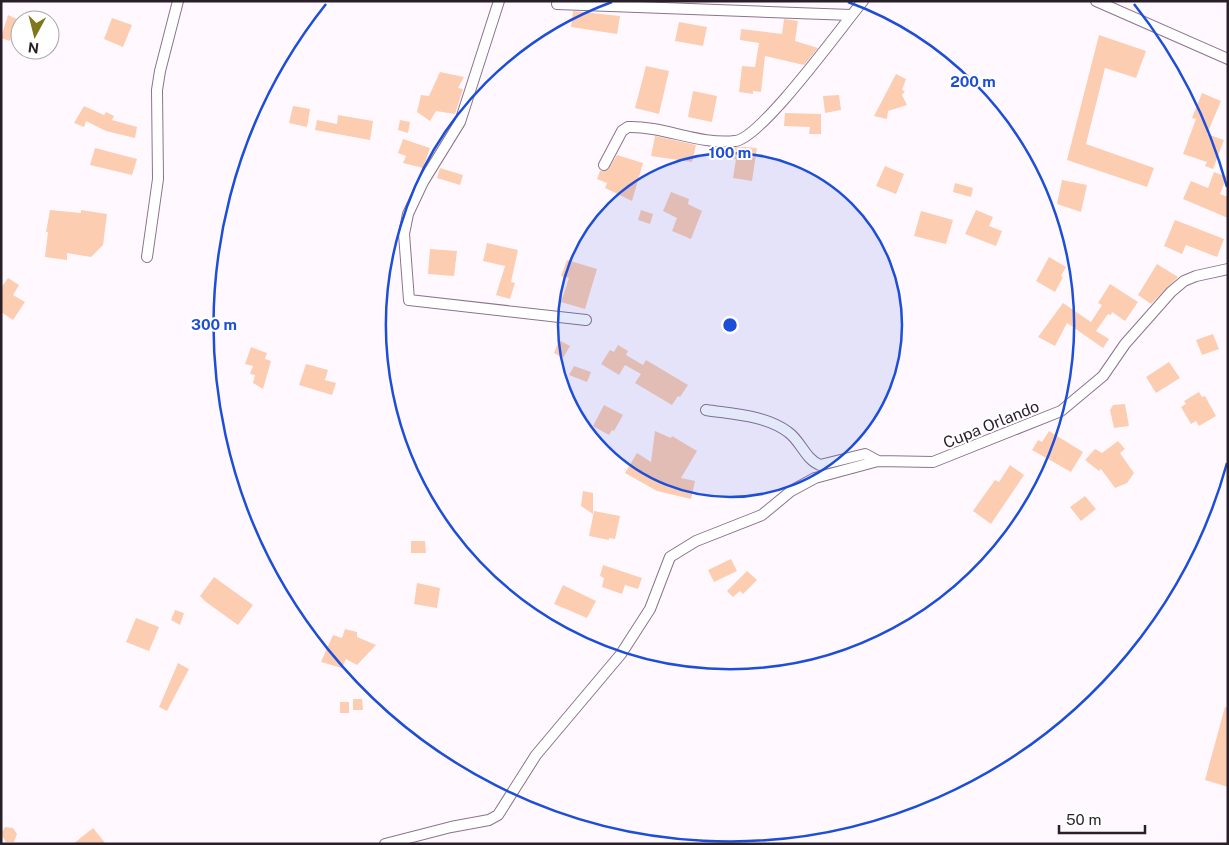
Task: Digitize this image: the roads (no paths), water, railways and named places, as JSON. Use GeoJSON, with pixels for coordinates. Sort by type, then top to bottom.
{"type":"FeatureCollection","features":[{"type":"Feature","properties":{"kind":"street"},"geometry":{"type":"LineString","coordinates":[[147,257],[158,179],[158,90],[160,71],[178,1]]}},
{"type":"Feature","properties":{"kind":"street"},"geometry":{"type":"LineString","coordinates":[[499,1],[460,122],[424,182],[404,226],[409,300],[586,320]]}},
{"type":"Feature","properties":{"kind":"street"},"geometry":{"type":"LineString","coordinates":[[604,164],[622,132],[628,127],[734,142],[750,135],[780,105],[863,1]]}},
{"type":"Feature","properties":{"kind":"street"},"geometry":{"type":"LineString","coordinates":[[1096,1],[1228,59]]}},
{"type":"Feature","properties":{"kind":"street"},"geometry":{"type":"LineString","coordinates":[[557,4],[851,15]]}},
{"type":"Feature","properties":{"kind":"street","name":"Cupa Orlando"},"geometry":{"type":"LineString","coordinates":[[386,844],[451,827],[489,820],[498,815],[536,755],[621,654],[650,608],[670,557],[696,541],[762,515],[805,483],[878,461],[933,462],[1061,411],[1103,376],[1125,344],[1170,292],[1184,281],[1196,276],[1228,269]]}},
{"type":"Feature","properties":{"kind":"street"},"geometry":{"type":"LineString","coordinates":[[706,410],[777,425],[795,438],[813,462],[820,465],[866,454],[878,461]]}}]}
